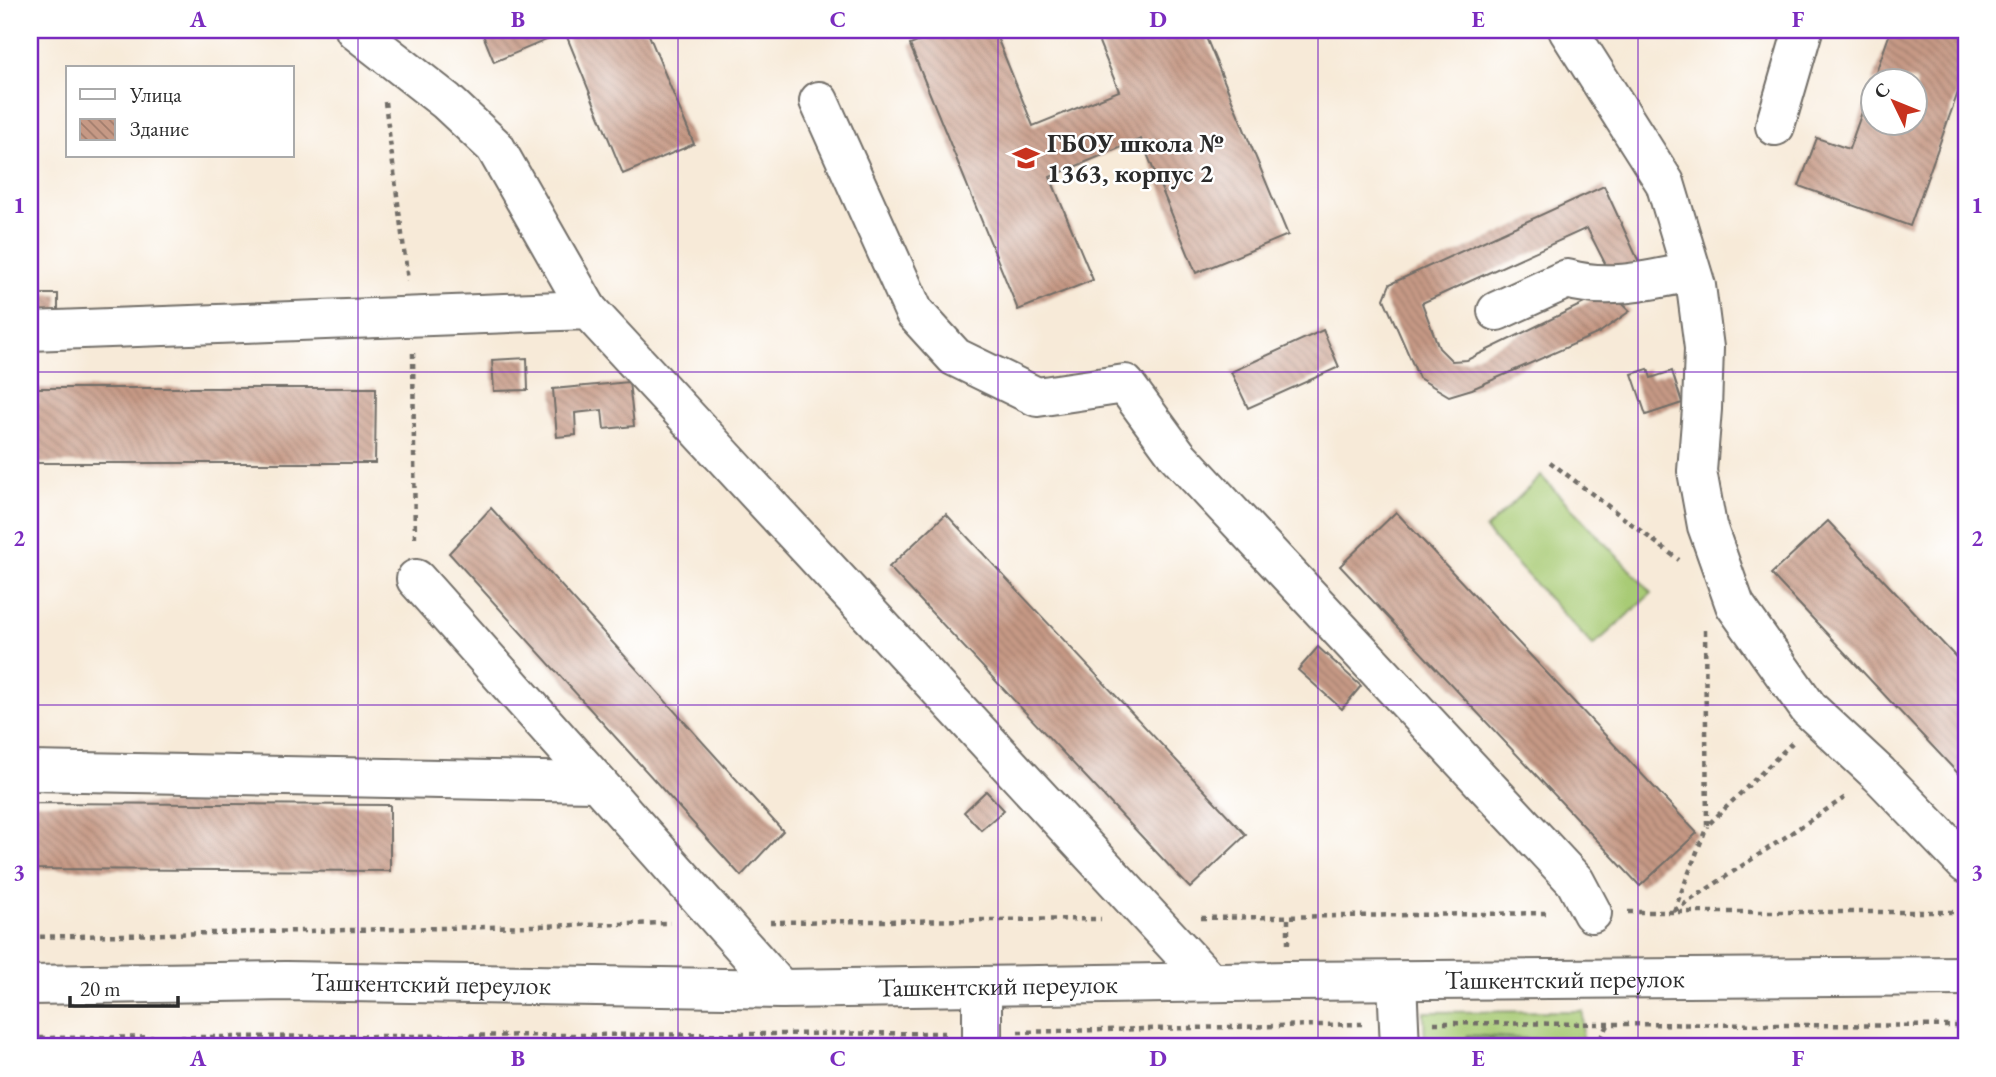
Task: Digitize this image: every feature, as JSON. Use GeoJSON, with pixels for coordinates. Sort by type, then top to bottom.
{"type":"FeatureCollection","features":[{"type":"Feature","properties":{"kind":"street"},"geometry":{"type":"LineString","coordinates":[[1568,30],[1665,183],[1696,286],[1704,348],[1697,471],[1707,526],[1735,605],[1809,709],[1879,774],[1966,864]]}},
{"type":"Feature","properties":{"kind":"street"},"geometry":{"type":"LineString","coordinates":[[1775,126],[1803,30]]}},
{"type":"Feature","properties":{"kind":"street"},"geometry":{"type":"LineString","coordinates":[[366,39],[446,101],[495,147],[588,310],[1210,982]]}},
{"type":"Feature","properties":{"kind":"street"},"geometry":{"type":"LineString","coordinates":[[819,102],[914,312],[955,357],[1037,397],[1125,384],[1185,464],[1575,881],[1592,913]]}},
{"type":"Feature","properties":{"kind":"street"},"geometry":{"type":"LineString","coordinates":[[1497,312],[1567,279],[1585,284],[1635,283],[1691,272]]}},
{"type":"Feature","properties":{"kind":"street"},"geometry":{"type":"LineString","coordinates":[[30,331],[588,310]]}},
{"type":"Feature","properties":{"kind":"street"},"geometry":{"type":"LineString","coordinates":[[416,579],[781,989]]}},
{"type":"Feature","properties":{"kind":"street"},"geometry":{"type":"LineString","coordinates":[[30,771],[595,782]]}},
{"type":"Feature","properties":{"kind":"street","name":"Ташкентский переулок"},"geometry":{"type":"LineString","coordinates":[[30,985],[286,981],[781,989],[1210,982],[1966,976]]}},
{"type":"Feature","properties":{"kind":"street"},"geometry":{"type":"LineString","coordinates":[[1397,981],[1400,1047]]}},
{"type":"Feature","properties":{"kind":"street"},"geometry":{"type":"LineString","coordinates":[[982,987],[982,1047]]}},
{"type":"Feature","properties":{"kind":"path"},"geometry":{"type":"LineString","coordinates":[[366,39],[412,317],[416,579]]}},
{"type":"Feature","properties":{"kind":"path"},"geometry":{"type":"LineString","coordinates":[[1550,462],[1683,563]]}},
{"type":"Feature","properties":{"kind":"path"},"geometry":{"type":"LineString","coordinates":[[1673,912],[1707,826],[1705,621]]}},
{"type":"Feature","properties":{"kind":"path"},"geometry":{"type":"LineString","coordinates":[[1707,826],[1800,736]]}},
{"type":"Feature","properties":{"kind":"path"},"geometry":{"type":"LineString","coordinates":[[1673,912],[1879,774]]}},
{"type":"Feature","properties":{"kind":"path"},"geometry":{"type":"LineString","coordinates":[[30,937],[719,922],[1673,912],[1966,912]]}},
{"type":"Feature","properties":{"kind":"path"},"geometry":{"type":"LineString","coordinates":[[1595,1047],[1609,1024]]}},
{"type":"Feature","properties":{"kind":"path"},"geometry":{"type":"LineString","coordinates":[[504,1036],[504,1047]]}},
{"type":"Feature","properties":{"kind":"green space"},"geometry":{"type":"Polygon","coordinates":[[[1541,476],[1652,593],[1593,646],[1485,530],[1541,476]]]}},
{"type":"Feature","properties":{"kind":"green space"},"geometry":{"type":"Polygon","coordinates":[[[1583,1011],[1582,1047],[1425,1047],[1424,1012],[1583,1011]]]}},
{"type":"Feature","properties":{"kind":"green space"},"geometry":{"type":"Polygon","coordinates":[[[1468,1035],[1545,1040],[1557,1047],[1463,1047],[1468,1035]]]}},
{"type":"Feature","properties":{"kind":"building"},"geometry":{"type":"Polygon","coordinates":[[[481,30],[564,30],[565,32],[494,62],[481,30]]]}},
{"type":"Feature","properties":{"kind":"building"},"geometry":{"type":"Polygon","coordinates":[[[647,30],[694,144],[623,174],[565,32],[647,30]]]}},
{"type":"Feature","properties":{"kind":"building","name":"ГБОУ школа № 1363, корпус 2"},"geometry":{"type":"Polygon","coordinates":[[[947,30],[994,30],[1033,126],[1119,91],[1094,30],[1203,30],[1288,235],[1196,273],[1141,139],[1050,177],[1093,280],[1018,310],[910,45],[947,30]]]}},
{"type":"Feature","properties":{"kind":"building"},"geometry":{"type":"Polygon","coordinates":[[[1891,30],[1966,30],[1966,70],[1910,226],[1799,186],[1817,138],[1849,149],[1860,118],[1860,136],[1930,136],[1930,66],[1878,66],[1891,30]]]}},
{"type":"Feature","properties":{"kind":"building"},"geometry":{"type":"Polygon","coordinates":[[[1604,186],[1639,262],[1611,275],[1587,228],[1422,303],[1439,348],[1452,361],[1467,360],[1609,291],[1630,311],[1599,333],[1472,389],[1449,396],[1419,378],[1384,299],[1390,284],[1604,186]]]}},
{"type":"Feature","properties":{"kind":"building"},"geometry":{"type":"Polygon","coordinates":[[[30,294],[58,294],[58,324],[30,323],[30,294]]]}},
{"type":"Feature","properties":{"kind":"building"},"geometry":{"type":"Polygon","coordinates":[[[1323,330],[1339,367],[1248,408],[1231,372],[1323,330]]]}},
{"type":"Feature","properties":{"kind":"building"},"geometry":{"type":"Polygon","coordinates":[[[527,358],[528,390],[494,391],[492,360],[527,358]]]}},
{"type":"Feature","properties":{"kind":"building"},"geometry":{"type":"Polygon","coordinates":[[[1648,369],[1651,378],[1672,371],[1682,403],[1646,415],[1632,374],[1648,369]]]}},
{"type":"Feature","properties":{"kind":"building"},"geometry":{"type":"Polygon","coordinates":[[[629,382],[634,426],[604,429],[602,410],[575,413],[576,435],[557,437],[553,389],[629,382]]]}},
{"type":"Feature","properties":{"kind":"building"},"geometry":{"type":"Polygon","coordinates":[[[30,388],[376,388],[375,463],[30,463],[30,388]]]}},
{"type":"Feature","properties":{"kind":"building"},"geometry":{"type":"Polygon","coordinates":[[[491,508],[783,831],[741,876],[449,553],[491,508]]]}},
{"type":"Feature","properties":{"kind":"building"},"geometry":{"type":"Polygon","coordinates":[[[1396,512],[1697,833],[1640,886],[1340,566],[1396,512]]]}},
{"type":"Feature","properties":{"kind":"building"},"geometry":{"type":"Polygon","coordinates":[[[946,514],[1246,835],[1190,888],[889,567],[946,514]]]}},
{"type":"Feature","properties":{"kind":"building"},"geometry":{"type":"Polygon","coordinates":[[[1828,521],[1966,668],[1966,782],[1771,574],[1828,521]]]}},
{"type":"Feature","properties":{"kind":"building"},"geometry":{"type":"Polygon","coordinates":[[[1318,647],[1361,686],[1342,709],[1298,670],[1318,647]]]}},
{"type":"Feature","properties":{"kind":"building"},"geometry":{"type":"Polygon","coordinates":[[[986,791],[1004,810],[981,830],[964,812],[986,791]]]}},
{"type":"Feature","properties":{"kind":"building"},"geometry":{"type":"Polygon","coordinates":[[[30,803],[390,805],[390,871],[30,869],[30,803]]]}},
{"type":"Feature","properties":{"kind":"place","name":"ГБОУ школа № 1363, корпус 2"},"geometry":{"type":"Point","coordinates":[1026,158]}}]}
